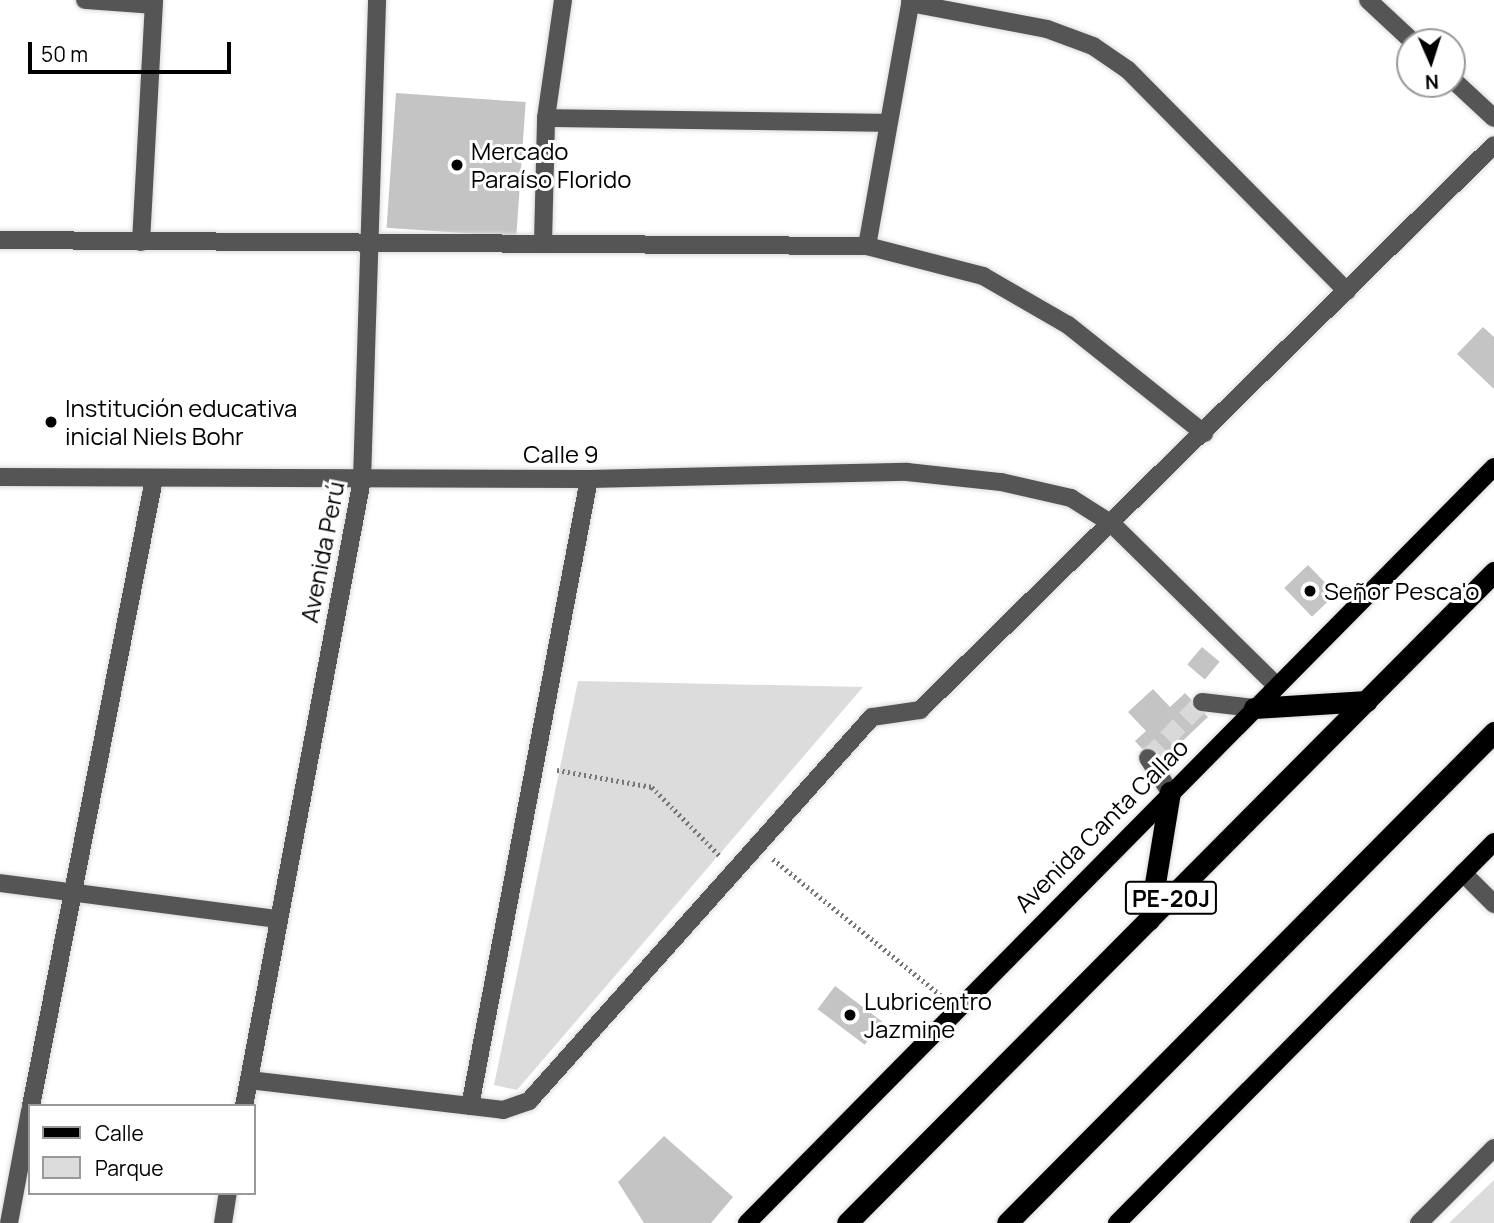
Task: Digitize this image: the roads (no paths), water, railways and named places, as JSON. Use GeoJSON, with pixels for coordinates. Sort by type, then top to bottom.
{"type":"FeatureCollection","features":[{"type":"Feature","properties":{"kind":"highway","name":"PE-20J"},"geometry":{"type":"LineString","coordinates":[[848,1223],[1494,572]]}},
{"type":"Feature","properties":{"kind":"highway"},"geometry":{"type":"LineString","coordinates":[[1254,708],[1367,701]]}},
{"type":"Feature","properties":{"kind":"highway"},"geometry":{"type":"LineString","coordinates":[[1007,1223],[1494,732]]}},
{"type":"Feature","properties":{"kind":"highway"},"geometry":{"type":"LineString","coordinates":[[1149,920],[1170,792]]}},
{"type":"Feature","properties":{"kind":"main road","name":"Avenida Canta Callao"},"geometry":{"type":"LineString","coordinates":[[747,1223],[1494,467]]}},
{"type":"Feature","properties":{"kind":"main road"},"geometry":{"type":"LineString","coordinates":[[1117,1223],[1494,842]]}},
{"type":"Feature","properties":{"kind":"street"},"geometry":{"type":"LineString","coordinates":[[85,0],[153,3],[141,242]]}},
{"type":"Feature","properties":{"kind":"street","name":"Avenida Perú"},"geometry":{"type":"LineString","coordinates":[[244,1104],[277,919],[362,480],[377,0]]}},
{"type":"Feature","properties":{"kind":"street"},"geometry":{"type":"LineString","coordinates":[[543,243],[545,118],[563,0]]}},
{"type":"Feature","properties":{"kind":"street"},"geometry":{"type":"LineString","coordinates":[[1368,0],[1398,28]]}},
{"type":"Feature","properties":{"kind":"street"},"geometry":{"type":"LineString","coordinates":[[867,246],[911,1],[1047,29],[1093,46],[1128,70],[1348,290]]}},
{"type":"Feature","properties":{"kind":"street"},"geometry":{"type":"LineString","coordinates":[[1466,92],[1494,118]]}},
{"type":"Feature","properties":{"kind":"street"},"geometry":{"type":"LineString","coordinates":[[545,118],[887,123]]}},
{"type":"Feature","properties":{"kind":"street"},"geometry":{"type":"LineString","coordinates":[[249,1080],[503,1110],[529,1101],[755,844],[872,717],[920,710],[1112,524],[1494,145]]}},
{"type":"Feature","properties":{"kind":"street"},"geometry":{"type":"LineString","coordinates":[[0,240],[867,246],[983,276],[1068,325],[1204,433]]}},
{"type":"Feature","properties":{"kind":"street","name":"Calle 9"},"geometry":{"type":"LineString","coordinates":[[0,477],[589,479],[906,472],[1001,482],[1071,498],[1112,524],[1276,685]]}},
{"type":"Feature","properties":{"kind":"street"},"geometry":{"type":"LineString","coordinates":[[31,1104],[154,479]]}},
{"type":"Feature","properties":{"kind":"street"},"geometry":{"type":"LineString","coordinates":[[470,1106],[589,479]]}},
{"type":"Feature","properties":{"kind":"street"},"geometry":{"type":"LineString","coordinates":[[1202,702],[1254,708]]}},
{"type":"Feature","properties":{"kind":"street"},"geometry":{"type":"LineString","coordinates":[[1148,758],[1170,792]]}},
{"type":"Feature","properties":{"kind":"street"},"geometry":{"type":"LineString","coordinates":[[1463,873],[1494,904]]}},
{"type":"Feature","properties":{"kind":"street"},"geometry":{"type":"LineString","coordinates":[[0,883],[277,919]]}},
{"type":"Feature","properties":{"kind":"street"},"geometry":{"type":"LineString","coordinates":[[9,1223],[28,1122]]}},
{"type":"Feature","properties":{"kind":"street"},"geometry":{"type":"LineString","coordinates":[[1419,1223],[1494,1148]]}},
{"type":"Feature","properties":{"kind":"street"},"geometry":{"type":"LineString","coordinates":[[223,1223],[228,1195]]}},
{"type":"Feature","properties":{"kind":"tunnel"},"geometry":{"type":"LineString","coordinates":[[1148,758],[1202,702]]}},
{"type":"Feature","properties":{"kind":"place","name":"Mercado Paraíso Florido"},"geometry":{"type":"Point","coordinates":[457,165]}},
{"type":"Feature","properties":{"kind":"place","name":"Institución educativa inicial Niels Bohr"},"geometry":{"type":"Point","coordinates":[51,422]}},
{"type":"Feature","properties":{"kind":"place","name":"Señor Pesca'o"},"geometry":{"type":"Point","coordinates":[1310,591]}},
{"type":"Feature","properties":{"kind":"place","name":"Lubricentro Jazmine"},"geometry":{"type":"Point","coordinates":[850,1015]}}]}
